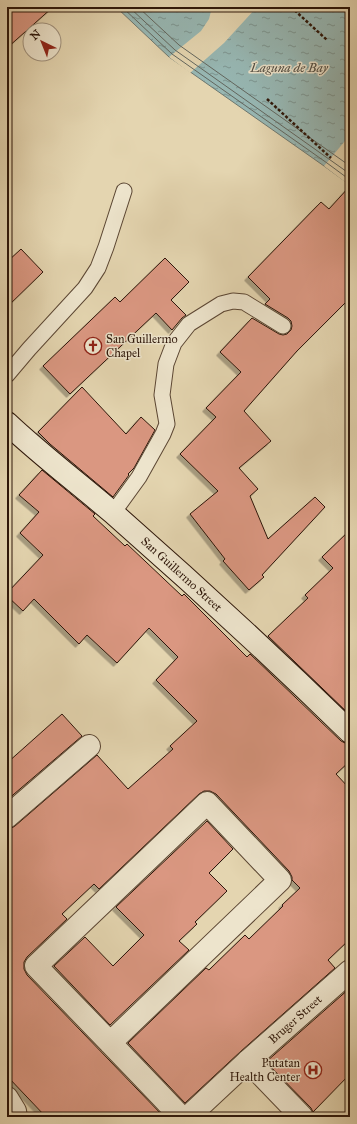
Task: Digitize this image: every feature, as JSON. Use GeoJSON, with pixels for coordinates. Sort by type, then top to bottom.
{"type":"FeatureCollection","features":[{"type":"Feature","properties":{"kind":"street","name":"San Guillermo Street"},"geometry":{"type":"LineString","coordinates":[[7,423],[113,513],[273,657],[350,732]]}},
{"type":"Feature","properties":{"kind":"street"},"geometry":{"type":"LineString","coordinates":[[7,816],[89,746]]}},
{"type":"Feature","properties":{"kind":"street"},"geometry":{"type":"LineString","coordinates":[[110,1043],[280,880],[207,803],[36,966],[181,1117]]}},
{"type":"Feature","properties":{"kind":"street","name":"Bruger Street"},"geometry":{"type":"LineString","coordinates":[[188,1117],[248,1061],[350,971]]}},
{"type":"Feature","properties":{"kind":"street"},"geometry":{"type":"LineString","coordinates":[[248,1061],[302,1117]]}},
{"type":"Feature","properties":{"kind":"street"},"geometry":{"type":"LineString","coordinates":[[7,1098],[15,1112],[16,1117]]}},
{"type":"Feature","properties":{"kind":"lane"},"geometry":{"type":"LineString","coordinates":[[7,375],[86,288],[98,268],[124,191]]}},
{"type":"Feature","properties":{"kind":"lane"},"geometry":{"type":"LineString","coordinates":[[113,513],[139,477],[164,434],[167,424],[162,396],[166,364],[174,343],[189,324],[221,304],[233,300],[244,302],[283,326]]}},
{"type":"Feature","properties":{"kind":"path"},"geometry":{"type":"LineString","coordinates":[[292,7],[327,40]]}},
{"type":"Feature","properties":{"kind":"path"},"geometry":{"type":"LineString","coordinates":[[268,99],[331,158]]}},
{"type":"Feature","properties":{"kind":"water","name":"Laguna de Bay"},"geometry":{"type":"Polygon","coordinates":[[[116,7],[350,7],[350,185],[169,57],[116,7]]]}},
{"type":"Feature","properties":{"kind":"pier"},"geometry":{"type":"Polygon","coordinates":[[[212,7],[257,7],[224,43],[190,73],[169,57],[201,31],[209,19],[212,7]]]}},
{"type":"Feature","properties":{"kind":"pier"},"geometry":{"type":"Polygon","coordinates":[[[350,135],[350,177],[345,182],[324,166],[350,135]]]}},
{"type":"Feature","properties":{"kind":"building"},"geometry":{"type":"Polygon","coordinates":[[[7,7],[53,7],[36,22],[22,22],[22,35],[7,48],[7,7]]]}},
{"type":"Feature","properties":{"kind":"building"},"geometry":{"type":"Polygon","coordinates":[[[350,186],[350,298],[297,351],[244,411],[271,441],[239,468],[258,489],[250,496],[268,539],[315,497],[325,507],[262,575],[264,577],[249,590],[223,561],[225,559],[190,514],[218,491],[180,454],[216,417],[206,408],[241,372],[220,352],[252,318],[279,334],[287,334],[291,330],[291,321],[265,304],[270,299],[248,277],[321,202],[329,209],[350,186]]]}},
{"type":"Feature","properties":{"kind":"building"},"geometry":{"type":"Polygon","coordinates":[[[21,249],[43,272],[7,307],[7,262],[21,249]]]}},
{"type":"Feature","properties":{"kind":"building","name":"San Guillermo Chapel"},"geometry":{"type":"Polygon","coordinates":[[[165,258],[189,282],[171,300],[186,315],[172,330],[156,313],[70,394],[43,366],[115,297],[120,302],[165,258]]]}},
{"type":"Feature","properties":{"kind":"building"},"geometry":{"type":"Polygon","coordinates":[[[82,387],[126,434],[141,417],[155,430],[134,468],[128,474],[129,475],[113,497],[50,444],[38,432],[82,387]]]}},
{"type":"Feature","properties":{"kind":"building"},"geometry":{"type":"Polygon","coordinates":[[[42,470],[95,514],[93,516],[125,546],[127,544],[182,596],[184,594],[247,657],[250,654],[341,741],[350,744],[350,761],[336,774],[350,789],[350,939],[328,960],[335,968],[185,1103],[128,1043],[206,968],[209,970],[245,935],[249,939],[300,888],[292,880],[289,871],[216,794],[210,791],[204,791],[199,794],[99,889],[94,884],[62,914],[67,919],[27,957],[24,962],[24,969],[27,975],[164,1117],[46,1117],[7,1076],[7,829],[15,826],[97,755],[128,789],[173,749],[170,746],[197,721],[156,680],[178,657],[149,628],[117,663],[87,635],[79,644],[34,599],[23,611],[7,596],[7,593],[43,555],[20,533],[39,512],[19,495],[42,470]]]}},
{"type":"Feature","properties":{"kind":"building"},"geometry":{"type":"Polygon","coordinates":[[[350,530],[350,715],[268,636],[308,598],[305,595],[333,568],[322,557],[350,530]]]}},
{"type":"Feature","properties":{"kind":"building"},"geometry":{"type":"Polygon","coordinates":[[[62,714],[82,736],[7,800],[7,763],[62,714]]]}},
{"type":"Feature","properties":{"kind":"building"},"geometry":{"type":"Polygon","coordinates":[[[207,821],[233,849],[209,873],[227,891],[195,922],[197,924],[179,941],[189,950],[110,1025],[54,966],[85,937],[113,966],[144,935],[116,907],[207,821]]]}},
{"type":"Feature","properties":{"kind":"building"},"geometry":{"type":"Polygon","coordinates":[[[350,988],[350,1074],[313,1112],[311,1108],[266,1062],[350,988]]]}},
{"type":"Feature","properties":{"kind":"place","name":"San Guillermo Chapel"},"geometry":{"type":"Point","coordinates":[93,346]}},
{"type":"Feature","properties":{"kind":"place","name":"Putatan Health Center"},"geometry":{"type":"Point","coordinates":[313,1070]}}]}
